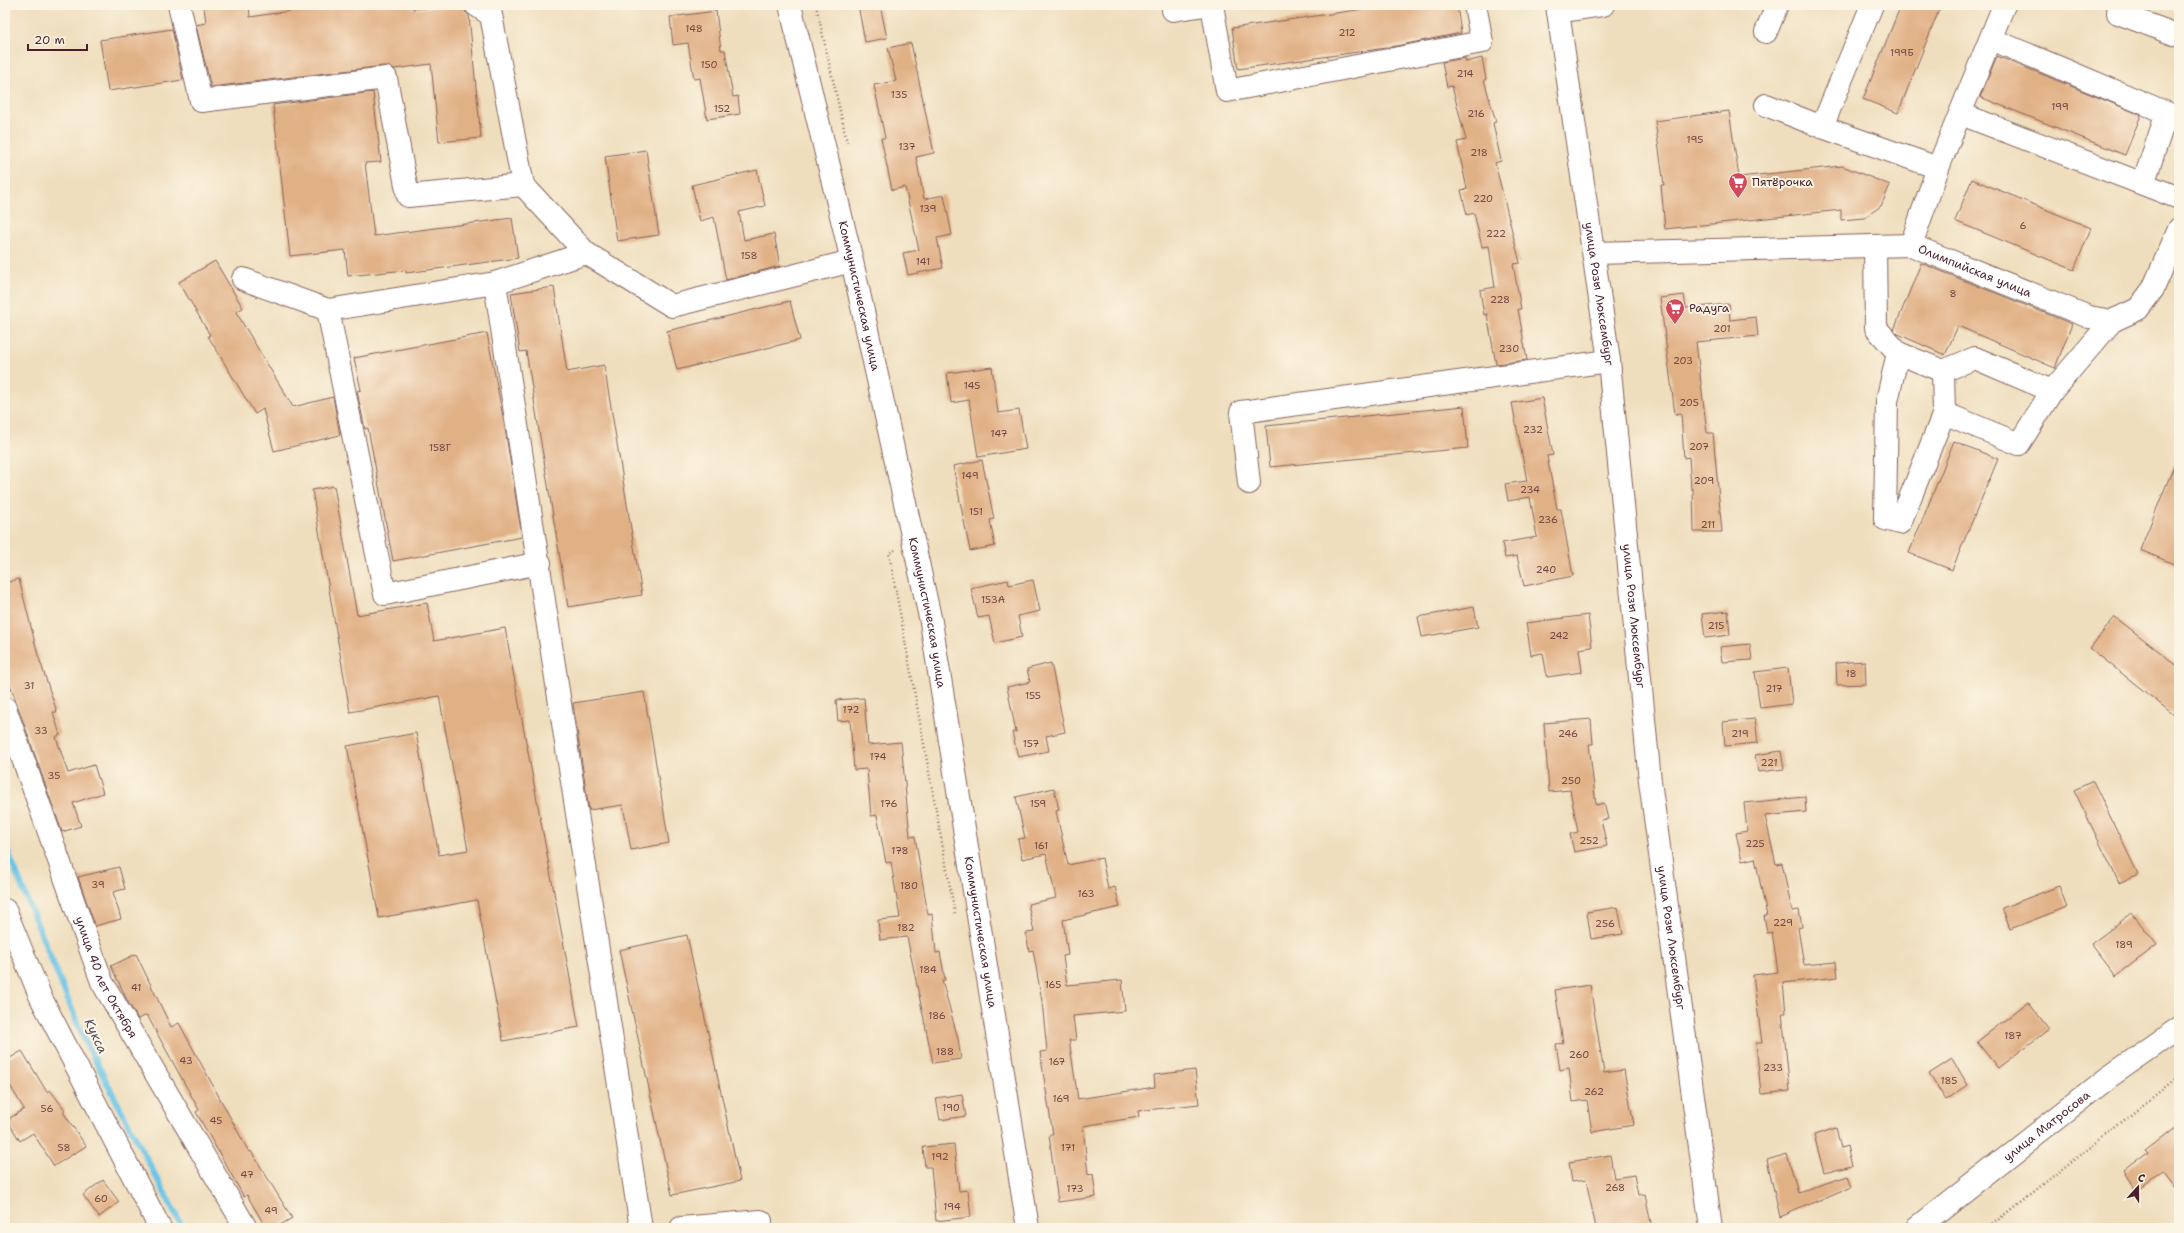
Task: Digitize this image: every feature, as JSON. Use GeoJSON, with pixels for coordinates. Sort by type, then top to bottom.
{"type":"FeatureCollection","features":[{"type":"Feature","properties":{"kind":"street"},"geometry":{"type":"LineString","coordinates":[[179,5],[201,101],[386,78],[408,196],[523,185]]}},
{"type":"Feature","properties":{"kind":"street"},"geometry":{"type":"LineString","coordinates":[[476,5],[490,14],[523,185],[586,253],[672,306],[852,261]]}},
{"type":"Feature","properties":{"kind":"street","name":"Коммунистическая улица"},"geometry":{"type":"LineString","coordinates":[[790,5],[852,261],[931,622],[1028,1228]]}},
{"type":"Feature","properties":{"kind":"street"},"geometry":{"type":"LineString","coordinates":[[1173,10],[1205,5]]}},
{"type":"Feature","properties":{"kind":"street"},"geometry":{"type":"LineString","coordinates":[[1212,5],[1227,91],[1482,42],[1476,5]]}},
{"type":"Feature","properties":{"kind":"street"},"geometry":{"type":"LineString","coordinates":[[1557,9],[1603,5]]}},
{"type":"Feature","properties":{"kind":"street"},"geometry":{"type":"LineString","coordinates":[[1766,32],[1777,5]]}},
{"type":"Feature","properties":{"kind":"street"},"geometry":{"type":"LineString","coordinates":[[1822,128],[1872,5]]}},
{"type":"Feature","properties":{"kind":"street"},"geometry":{"type":"LineString","coordinates":[[1911,245],[1938,168],[2004,5]]}},
{"type":"Feature","properties":{"kind":"street"},"geometry":{"type":"LineString","coordinates":[[2119,5],[2118,13],[2179,36]]}},
{"type":"Feature","properties":{"kind":"street","name":"улица Розы Люксембург"},"geometry":{"type":"LineString","coordinates":[[1557,9],[1609,361],[1650,781],[1711,1228]]}},
{"type":"Feature","properties":{"kind":"street"},"geometry":{"type":"LineString","coordinates":[[1991,38],[2167,113],[2143,184]]}},
{"type":"Feature","properties":{"kind":"street"},"geometry":{"type":"LineString","coordinates":[[1766,105],[1822,128],[1938,168]]}},
{"type":"Feature","properties":{"kind":"street"},"geometry":{"type":"LineString","coordinates":[[1961,114],[2179,198]]}},
{"type":"Feature","properties":{"kind":"street"},"geometry":{"type":"LineString","coordinates":[[1944,413],[2019,444],[2052,391],[2112,320],[2138,309],[2153,289],[2179,229]]}},
{"type":"Feature","properties":{"kind":"street","name":"Олимпийская улица"},"geometry":{"type":"LineString","coordinates":[[1594,253],[1911,245],[2089,317],[2112,320]]}},
{"type":"Feature","properties":{"kind":"street"},"geometry":{"type":"LineString","coordinates":[[1874,246],[1876,328],[1898,353],[1943,371],[1975,358],[2052,391]]}},
{"type":"Feature","properties":{"kind":"street"},"geometry":{"type":"LineString","coordinates":[[243,280],[328,310],[495,283],[586,253]]}},
{"type":"Feature","properties":{"kind":"street"},"geometry":{"type":"LineString","coordinates":[[495,283],[540,563],[641,1228]]}},
{"type":"Feature","properties":{"kind":"street"},"geometry":{"type":"LineString","coordinates":[[328,310],[385,594],[540,563]]}},
{"type":"Feature","properties":{"kind":"street"},"geometry":{"type":"LineString","coordinates":[[1898,353],[1887,401],[1885,519],[1900,523],[1944,413],[1943,371]]}},
{"type":"Feature","properties":{"kind":"street"},"geometry":{"type":"LineString","coordinates":[[1249,483],[1241,412],[1609,361]]}},
{"type":"Feature","properties":{"kind":"street","name":"улица 40 лет Октября"},"geometry":{"type":"LineString","coordinates":[[5,708],[102,982],[246,1228]]}},
{"type":"Feature","properties":{"kind":"street"},"geometry":{"type":"LineString","coordinates":[[5,910],[41,998],[160,1228]]}},
{"type":"Feature","properties":{"kind":"street","name":"улица Матросова"},"geometry":{"type":"LineString","coordinates":[[1917,1228],[2109,1077],[2179,1028]]}},
{"type":"Feature","properties":{"kind":"street"},"geometry":{"type":"LineString","coordinates":[[681,1228],[761,1221]]}},
{"type":"Feature","properties":{"kind":"path"},"geometry":{"type":"LineString","coordinates":[[1990,1228],[2179,1076]]}},
{"type":"Feature","properties":{"kind":"building"},"geometry":{"type":"Polygon","coordinates":[[[218,5],[249,5],[250,17],[330,5],[412,5],[413,9],[464,5],[465,11],[469,16],[481,138],[439,142],[431,64],[394,69],[384,66],[211,87],[196,25],[206,23],[204,7],[218,5]]]}},
{"type":"Feature","properties":{"kind":"building"},"geometry":{"type":"Polygon","coordinates":[[[858,5],[880,5],[887,38],[865,42],[858,5]]]}},
{"type":"Feature","properties":{"kind":"building"},"geometry":{"type":"Polygon","coordinates":[[[1392,5],[1457,5],[1461,33],[1386,48],[1238,69],[1232,28],[1392,5]]]}},
{"type":"Feature","properties":{"kind":"building"},"geometry":{"type":"Polygon","coordinates":[[[1901,5],[1941,5],[1898,113],[1863,99],[1901,5]]]}},
{"type":"Feature","properties":{"kind":"building"},"geometry":{"type":"Polygon","coordinates":[[[716,11],[721,50],[725,50],[733,97],[738,96],[740,114],[707,119],[700,78],[694,79],[688,43],[673,45],[670,17],[716,11]]]}},
{"type":"Feature","properties":{"kind":"building"},"geometry":{"type":"Polygon","coordinates":[[[172,29],[183,80],[108,91],[100,40],[172,29]]]}},
{"type":"Feature","properties":{"kind":"building"},"geometry":{"type":"Polygon","coordinates":[[[911,43],[934,153],[916,157],[924,199],[944,195],[952,235],[937,238],[943,268],[908,275],[903,253],[919,250],[905,187],[892,190],[881,138],[885,138],[874,85],[896,81],[888,48],[911,43]]]}},
{"type":"Feature","properties":{"kind":"building"},"geometry":{"type":"Polygon","coordinates":[[[1997,56],[2141,115],[2125,155],[1980,97],[1997,56]]]}},
{"type":"Feature","properties":{"kind":"building"},"geometry":{"type":"Polygon","coordinates":[[[1465,58],[1466,62],[1482,58],[1486,79],[1484,80],[1496,122],[1493,123],[1501,161],[1495,163],[1520,263],[1513,264],[1521,309],[1518,309],[1527,360],[1496,364],[1487,314],[1484,315],[1480,290],[1495,287],[1489,246],[1482,247],[1474,213],[1467,215],[1461,190],[1467,189],[1457,142],[1466,140],[1452,86],[1447,87],[1442,62],[1465,58]]]}},
{"type":"Feature","properties":{"kind":"building"},"geometry":{"type":"Polygon","coordinates":[[[373,92],[381,162],[365,163],[374,236],[512,218],[518,258],[406,273],[406,270],[348,276],[345,250],[290,256],[273,105],[373,92]]]}},
{"type":"Feature","properties":{"kind":"building"},"geometry":{"type":"Polygon","coordinates":[[[1729,111],[1739,177],[1842,166],[1890,185],[1881,206],[1864,218],[1841,220],[1841,210],[1665,229],[1661,185],[1664,185],[1655,121],[1729,111]]]}},
{"type":"Feature","properties":{"kind":"building"},"geometry":{"type":"Polygon","coordinates":[[[646,150],[659,235],[617,241],[605,156],[646,150]]]}},
{"type":"Feature","properties":{"kind":"building"},"geometry":{"type":"Polygon","coordinates":[[[757,170],[765,206],[739,212],[744,240],[774,234],[780,266],[726,280],[714,217],[700,221],[692,185],[757,170]]]}},
{"type":"Feature","properties":{"kind":"building"},"geometry":{"type":"Polygon","coordinates":[[[1972,179],[2091,228],[2074,270],[1955,221],[1972,179]]]}},
{"type":"Feature","properties":{"kind":"building"},"geometry":{"type":"Polygon","coordinates":[[[215,261],[243,308],[236,312],[293,407],[333,397],[340,435],[274,451],[263,409],[255,414],[208,336],[210,335],[179,282],[215,261]]]}},
{"type":"Feature","properties":{"kind":"building"},"geometry":{"type":"Polygon","coordinates":[[[1921,263],[2072,324],[2055,368],[1958,326],[1945,355],[1898,334],[1894,330],[1921,263]]]}},
{"type":"Feature","properties":{"kind":"building"},"geometry":{"type":"Polygon","coordinates":[[[554,287],[567,372],[604,365],[642,595],[568,607],[526,351],[520,352],[511,293],[554,287]]]}},
{"type":"Feature","properties":{"kind":"building"},"geometry":{"type":"Polygon","coordinates":[[[1684,295],[1686,308],[1729,304],[1730,320],[1756,317],[1758,336],[1696,342],[1707,433],[1713,433],[1722,532],[1694,532],[1693,489],[1691,489],[1689,457],[1684,458],[1681,413],[1675,414],[1660,298],[1684,295]]]}},
{"type":"Feature","properties":{"kind":"building"},"geometry":{"type":"Polygon","coordinates":[[[790,301],[800,340],[677,370],[667,331],[790,301]]]}},
{"type":"Feature","properties":{"kind":"building"},"geometry":{"type":"Polygon","coordinates":[[[487,333],[505,428],[522,537],[393,561],[368,428],[365,429],[357,391],[361,390],[354,358],[487,333]]]}},
{"type":"Feature","properties":{"kind":"building"},"geometry":{"type":"Polygon","coordinates":[[[992,367],[998,413],[1019,410],[1026,449],[978,457],[969,400],[951,403],[947,373],[992,367]]]}},
{"type":"Feature","properties":{"kind":"building"},"geometry":{"type":"Polygon","coordinates":[[[1542,398],[1553,455],[1547,456],[1557,509],[1561,509],[1573,576],[1524,586],[1517,556],[1505,558],[1502,543],[1537,537],[1530,497],[1508,501],[1505,484],[1527,481],[1512,403],[1542,398]]]}},
{"type":"Feature","properties":{"kind":"building"},"geometry":{"type":"Polygon","coordinates":[[[1464,406],[1468,448],[1270,467],[1266,426],[1464,406]]]}},
{"type":"Feature","properties":{"kind":"building"},"geometry":{"type":"Polygon","coordinates":[[[1954,441],[1998,459],[1952,570],[1909,553],[1954,441]]]}},
{"type":"Feature","properties":{"kind":"building"},"geometry":{"type":"Polygon","coordinates":[[[2179,456],[2179,566],[2140,550],[2179,456]]]}},
{"type":"Feature","properties":{"kind":"building"},"geometry":{"type":"Polygon","coordinates":[[[982,460],[994,519],[990,520],[995,546],[970,551],[953,466],[982,460]]]}},
{"type":"Feature","properties":{"kind":"building"},"geometry":{"type":"Polygon","coordinates":[[[334,486],[357,615],[427,603],[434,641],[505,628],[579,1027],[503,1041],[477,900],[379,918],[347,746],[416,733],[439,855],[468,850],[439,696],[350,712],[312,490],[334,486]]]}},
{"type":"Feature","properties":{"kind":"building"},"geometry":{"type":"Polygon","coordinates":[[[19,579],[38,655],[57,712],[53,712],[60,735],[56,737],[68,773],[94,765],[103,793],[73,803],[81,826],[62,832],[5,670],[5,583],[19,579]]]}},
{"type":"Feature","properties":{"kind":"building"},"geometry":{"type":"Polygon","coordinates":[[[1008,580],[1009,585],[1033,580],[1040,611],[1018,616],[1022,637],[995,643],[989,616],[978,618],[971,588],[1008,580]]]}},
{"type":"Feature","properties":{"kind":"building"},"geometry":{"type":"Polygon","coordinates":[[[1474,607],[1478,627],[1422,637],[1418,617],[1474,607]]]}},
{"type":"Feature","properties":{"kind":"building"},"geometry":{"type":"Polygon","coordinates":[[[1728,611],[1730,635],[1705,638],[1702,614],[1728,611]]]}},
{"type":"Feature","properties":{"kind":"building"},"geometry":{"type":"Polygon","coordinates":[[[1588,615],[1592,647],[1579,649],[1582,672],[1547,677],[1543,653],[1531,655],[1526,623],[1588,615]]]}},
{"type":"Feature","properties":{"kind":"building"},"geometry":{"type":"Polygon","coordinates":[[[2115,617],[2179,667],[2179,719],[2090,648],[2115,617]]]}},
{"type":"Feature","properties":{"kind":"building"},"geometry":{"type":"Polygon","coordinates":[[[1750,644],[1752,660],[1722,662],[1720,647],[1750,644]]]}},
{"type":"Feature","properties":{"kind":"building"},"geometry":{"type":"Polygon","coordinates":[[[1865,661],[1866,684],[1837,685],[1836,663],[1865,661]]]}},
{"type":"Feature","properties":{"kind":"building"},"geometry":{"type":"Polygon","coordinates":[[[1051,663],[1065,732],[1046,736],[1049,751],[1018,757],[1012,732],[1016,732],[1007,687],[1030,682],[1027,669],[1051,663]]]}},
{"type":"Feature","properties":{"kind":"building"},"geometry":{"type":"Polygon","coordinates":[[[1788,668],[1792,704],[1760,708],[1755,672],[1788,668]]]}},
{"type":"Feature","properties":{"kind":"building"},"geometry":{"type":"Polygon","coordinates":[[[644,692],[669,843],[631,850],[623,805],[589,810],[573,703],[644,692]]]}},
{"type":"Feature","properties":{"kind":"building"},"geometry":{"type":"Polygon","coordinates":[[[864,698],[868,745],[901,742],[910,837],[915,836],[928,915],[932,914],[936,953],[940,952],[945,980],[942,980],[958,1039],[961,1059],[933,1063],[907,937],[880,940],[878,920],[900,918],[891,862],[886,863],[877,815],[871,816],[867,769],[854,770],[850,720],[838,721],[836,700],[864,698]]]}},
{"type":"Feature","properties":{"kind":"building"},"geometry":{"type":"Polygon","coordinates":[[[1591,719],[1593,744],[1589,744],[1596,805],[1604,803],[1608,819],[1601,820],[1607,846],[1574,852],[1570,834],[1578,832],[1570,790],[1549,792],[1544,723],[1591,719]]]}},
{"type":"Feature","properties":{"kind":"building"},"geometry":{"type":"Polygon","coordinates":[[[1755,719],[1758,743],[1725,746],[1723,722],[1755,719]]]}},
{"type":"Feature","properties":{"kind":"building"},"geometry":{"type":"Polygon","coordinates":[[[1781,751],[1784,769],[1758,772],[1755,755],[1781,751]]]}},
{"type":"Feature","properties":{"kind":"building"},"geometry":{"type":"Polygon","coordinates":[[[2093,781],[2138,874],[2119,883],[2074,790],[2093,781]]]}},
{"type":"Feature","properties":{"kind":"building"},"geometry":{"type":"Polygon","coordinates":[[[1054,788],[1059,810],[1056,811],[1068,865],[1102,858],[1108,889],[1115,887],[1120,907],[1063,920],[1068,955],[1063,956],[1067,985],[1122,980],[1125,1011],[1073,1016],[1076,1040],[1069,1040],[1078,1099],[1155,1087],[1154,1075],[1195,1070],[1199,1104],[1138,1111],[1139,1117],[1083,1126],[1088,1175],[1093,1174],[1096,1197],[1058,1202],[1049,1135],[1053,1135],[1040,1052],[1047,1051],[1042,1001],[1033,950],[1029,951],[1026,933],[1034,932],[1028,904],[1056,898],[1046,854],[1022,859],[1018,839],[1025,838],[1016,797],[1054,788]]]}},
{"type":"Feature","properties":{"kind":"building"},"geometry":{"type":"Polygon","coordinates":[[[1805,797],[1806,812],[1765,816],[1776,864],[1782,863],[1792,911],[1799,910],[1802,927],[1798,928],[1804,965],[1836,962],[1838,977],[1783,983],[1786,1013],[1782,1013],[1790,1091],[1761,1094],[1756,1043],[1762,1043],[1753,975],[1778,972],[1772,932],[1767,933],[1764,916],[1767,916],[1755,858],[1742,861],[1736,833],[1747,831],[1744,803],[1805,797]]]}},
{"type":"Feature","properties":{"kind":"building"},"geometry":{"type":"Polygon","coordinates":[[[119,867],[125,889],[113,892],[121,919],[95,926],[78,877],[119,867]]]}},
{"type":"Feature","properties":{"kind":"building"},"geometry":{"type":"Polygon","coordinates":[[[2059,886],[2067,907],[2010,929],[2002,908],[2059,886]]]}},
{"type":"Feature","properties":{"kind":"building"},"geometry":{"type":"Polygon","coordinates":[[[1618,907],[1623,934],[1591,939],[1587,912],[1618,907]]]}},
{"type":"Feature","properties":{"kind":"building"},"geometry":{"type":"Polygon","coordinates":[[[2132,913],[2157,945],[2116,976],[2091,944],[2132,913]]]}},
{"type":"Feature","properties":{"kind":"building"},"geometry":{"type":"Polygon","coordinates":[[[687,935],[740,1181],[672,1195],[619,950],[687,935]]]}},
{"type":"Feature","properties":{"kind":"building"},"geometry":{"type":"Polygon","coordinates":[[[136,954],[171,1027],[179,1023],[249,1152],[251,1151],[292,1218],[275,1228],[266,1228],[247,1195],[244,1197],[196,1112],[199,1110],[147,1015],[138,1019],[129,1004],[111,966],[136,954]]]}},
{"type":"Feature","properties":{"kind":"building"},"geometry":{"type":"Polygon","coordinates":[[[1590,985],[1604,1073],[1624,1070],[1634,1125],[1592,1132],[1587,1100],[1573,1102],[1569,1068],[1560,1070],[1556,1044],[1563,1043],[1555,990],[1590,985]]]}},
{"type":"Feature","properties":{"kind":"building"},"geometry":{"type":"Polygon","coordinates":[[[2028,1002],[2049,1029],[1998,1068],[1977,1042],[2028,1002]]]}},
{"type":"Feature","properties":{"kind":"building"},"geometry":{"type":"Polygon","coordinates":[[[22,1051],[47,1092],[50,1090],[65,1110],[63,1112],[86,1146],[54,1166],[33,1133],[20,1141],[7,1120],[24,1109],[5,1077],[5,1061],[22,1051]]]}},
{"type":"Feature","properties":{"kind":"building"},"geometry":{"type":"Polygon","coordinates":[[[1952,1059],[1968,1085],[1946,1100],[1929,1074],[1952,1059]]]}},
{"type":"Feature","properties":{"kind":"building"},"geometry":{"type":"Polygon","coordinates":[[[962,1094],[966,1116],[940,1120],[936,1098],[962,1094]]]}},
{"type":"Feature","properties":{"kind":"building"},"geometry":{"type":"Polygon","coordinates":[[[2179,1124],[2179,1194],[2162,1172],[2136,1191],[2123,1172],[2148,1153],[2145,1150],[2179,1124]]]}},
{"type":"Feature","properties":{"kind":"building"},"geometry":{"type":"Polygon","coordinates":[[[1836,1128],[1841,1148],[1847,1146],[1852,1166],[1824,1173],[1814,1135],[1836,1128]]]}},
{"type":"Feature","properties":{"kind":"building"},"geometry":{"type":"Polygon","coordinates":[[[954,1144],[959,1191],[968,1190],[971,1217],[936,1221],[931,1167],[925,1167],[923,1147],[954,1144]]]}},
{"type":"Feature","properties":{"kind":"building"},"geometry":{"type":"Polygon","coordinates":[[[1787,1154],[1798,1192],[1848,1176],[1852,1186],[1780,1217],[1767,1160],[1787,1154]]]}},
{"type":"Feature","properties":{"kind":"building"},"geometry":{"type":"Polygon","coordinates":[[[1610,1155],[1614,1178],[1634,1175],[1638,1195],[1645,1194],[1652,1228],[1596,1228],[1586,1180],[1572,1182],[1569,1162],[1610,1155]]]}},
{"type":"Feature","properties":{"kind":"building"},"geometry":{"type":"Polygon","coordinates":[[[103,1180],[119,1202],[99,1217],[83,1195],[103,1180]]]}},
{"type":"Feature","properties":{"kind":"waterway","name":"Кукса"},"geometry":{"type":"LineString","coordinates":[[5,845],[83,1037],[183,1228]]}},
{"type":"Feature","properties":{"kind":"place","name":"Пятёрочка"},"geometry":{"type":"Point","coordinates":[1738,199]}},
{"type":"Feature","properties":{"kind":"place","name":"Радуга"},"geometry":{"type":"Point","coordinates":[1675,325]}}]}
